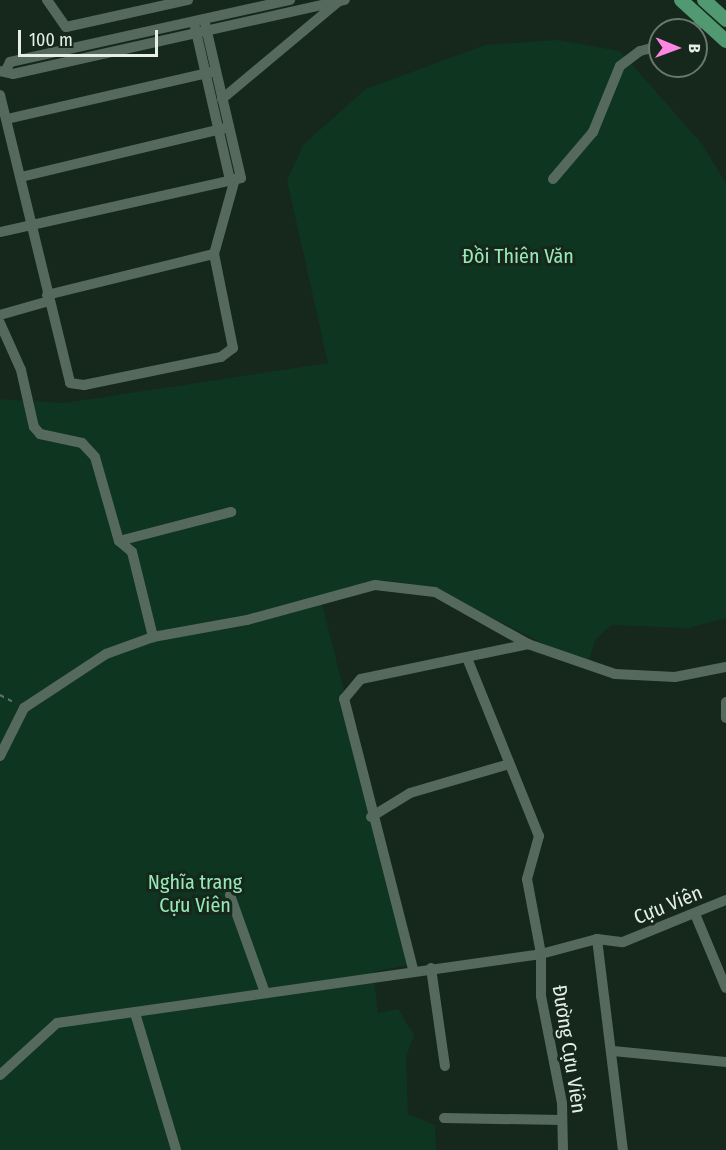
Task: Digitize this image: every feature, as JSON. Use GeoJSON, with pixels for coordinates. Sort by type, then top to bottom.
{"type":"FeatureCollection","features":[{"type":"Feature","properties":{"kind":"main road"},"geometry":{"type":"LineString","coordinates":[[681,0],[701,18]]}},
{"type":"Feature","properties":{"kind":"main road"},"geometry":{"type":"LineString","coordinates":[[704,0],[726,21]]}},
{"type":"Feature","properties":{"kind":"main road"},"geometry":{"type":"LineString","coordinates":[[708,25],[726,41]]}},
{"type":"Feature","properties":{"kind":"street"},"geometry":{"type":"LineString","coordinates":[[47,0],[53,15],[74,27],[188,0]]}},
{"type":"Feature","properties":{"kind":"street"},"geometry":{"type":"LineString","coordinates":[[290,0],[10,62],[3,70],[13,74],[342,1]]}},
{"type":"Feature","properties":{"kind":"street"},"geometry":{"type":"LineString","coordinates":[[222,99],[342,1]]}},
{"type":"Feature","properties":{"kind":"street"},"geometry":{"type":"LineString","coordinates":[[0,95],[21,177],[66,378],[78,386],[221,357],[234,341],[214,254],[236,179],[198,20]]}},
{"type":"Feature","properties":{"kind":"street"},"geometry":{"type":"LineString","coordinates":[[553,179],[593,132],[620,66],[640,51],[648,49]]}},
{"type":"Feature","properties":{"kind":"street"},"geometry":{"type":"LineString","coordinates":[[211,72],[222,99],[223,128]]}},
{"type":"Feature","properties":{"kind":"street"},"geometry":{"type":"LineString","coordinates":[[7,118],[211,72]]}},
{"type":"Feature","properties":{"kind":"street"},"geometry":{"type":"LineString","coordinates":[[21,177],[223,128]]}},
{"type":"Feature","properties":{"kind":"street"},"geometry":{"type":"LineString","coordinates":[[0,232],[236,179]]}},
{"type":"Feature","properties":{"kind":"street"},"geometry":{"type":"LineString","coordinates":[[0,315],[48,298],[214,254]]}},
{"type":"Feature","properties":{"kind":"street"},"geometry":{"type":"LineString","coordinates":[[0,323],[21,370],[34,427],[40,435],[88,447],[119,541],[132,552],[153,637]]}},
{"type":"Feature","properties":{"kind":"street"},"geometry":{"type":"LineString","coordinates":[[119,541],[231,512]]}},
{"type":"Feature","properties":{"kind":"street"},"geometry":{"type":"LineString","coordinates":[[0,756],[24,708],[106,654],[153,637],[247,620],[375,585],[435,592],[528,644],[632,677],[675,677],[726,667]]}},
{"type":"Feature","properties":{"kind":"street"},"geometry":{"type":"LineString","coordinates":[[413,969],[371,817],[344,699],[349,687],[361,679],[528,644]]}},
{"type":"Feature","properties":{"kind":"street","name":"Đường Cựu Viên"},"geometry":{"type":"LineString","coordinates":[[467,658],[506,765],[539,836],[527,879],[541,954],[541,996],[562,1120],[562,1150]]}},
{"type":"Feature","properties":{"kind":"street"},"geometry":{"type":"LineString","coordinates":[[726,702],[726,718]]}},
{"type":"Feature","properties":{"kind":"street"},"geometry":{"type":"LineString","coordinates":[[371,817],[410,793],[506,765]]}},
{"type":"Feature","properties":{"kind":"street"},"geometry":{"type":"LineString","coordinates":[[230,896],[266,993]]}},
{"type":"Feature","properties":{"kind":"street","name":"Cựu Viên"},"geometry":{"type":"LineString","coordinates":[[597,939],[623,942],[726,900]]}},
{"type":"Feature","properties":{"kind":"street"},"geometry":{"type":"LineString","coordinates":[[695,914],[726,988]]}},
{"type":"Feature","properties":{"kind":"street"},"geometry":{"type":"LineString","coordinates":[[0,1075],[57,1023],[135,1013],[413,969],[541,954],[597,939],[613,1051],[623,1150]]}},
{"type":"Feature","properties":{"kind":"street"},"geometry":{"type":"LineString","coordinates":[[431,968],[445,1066]]}},
{"type":"Feature","properties":{"kind":"street"},"geometry":{"type":"LineString","coordinates":[[135,1013],[176,1150]]}},
{"type":"Feature","properties":{"kind":"street"},"geometry":{"type":"LineString","coordinates":[[613,1051],[726,1062]]}},
{"type":"Feature","properties":{"kind":"street"},"geometry":{"type":"LineString","coordinates":[[444,1118],[562,1120]]}},
{"type":"Feature","properties":{"kind":"path"},"geometry":{"type":"LineString","coordinates":[[0,695],[24,708]]}},
{"type":"Feature","properties":{"kind":"green space","name":"Đồi Thiên Văn"},"geometry":{"type":"Polygon","coordinates":[[[557,40],[620,51],[703,145],[726,184],[726,618],[688,628],[611,625],[595,640],[587,666],[434,588],[385,580],[320,596],[413,964],[373,972],[378,1013],[398,1009],[414,1035],[406,1057],[408,1114],[435,1125],[436,1150],[0,1150],[0,399],[64,403],[328,363],[287,180],[304,144],[366,89],[485,45],[557,40]]]}},
{"type":"Feature","properties":{"kind":"park label","name":"Nghĩa trang Cựu Viên"},"geometry":{"type":"Point","coordinates":[195,894]}}]}
